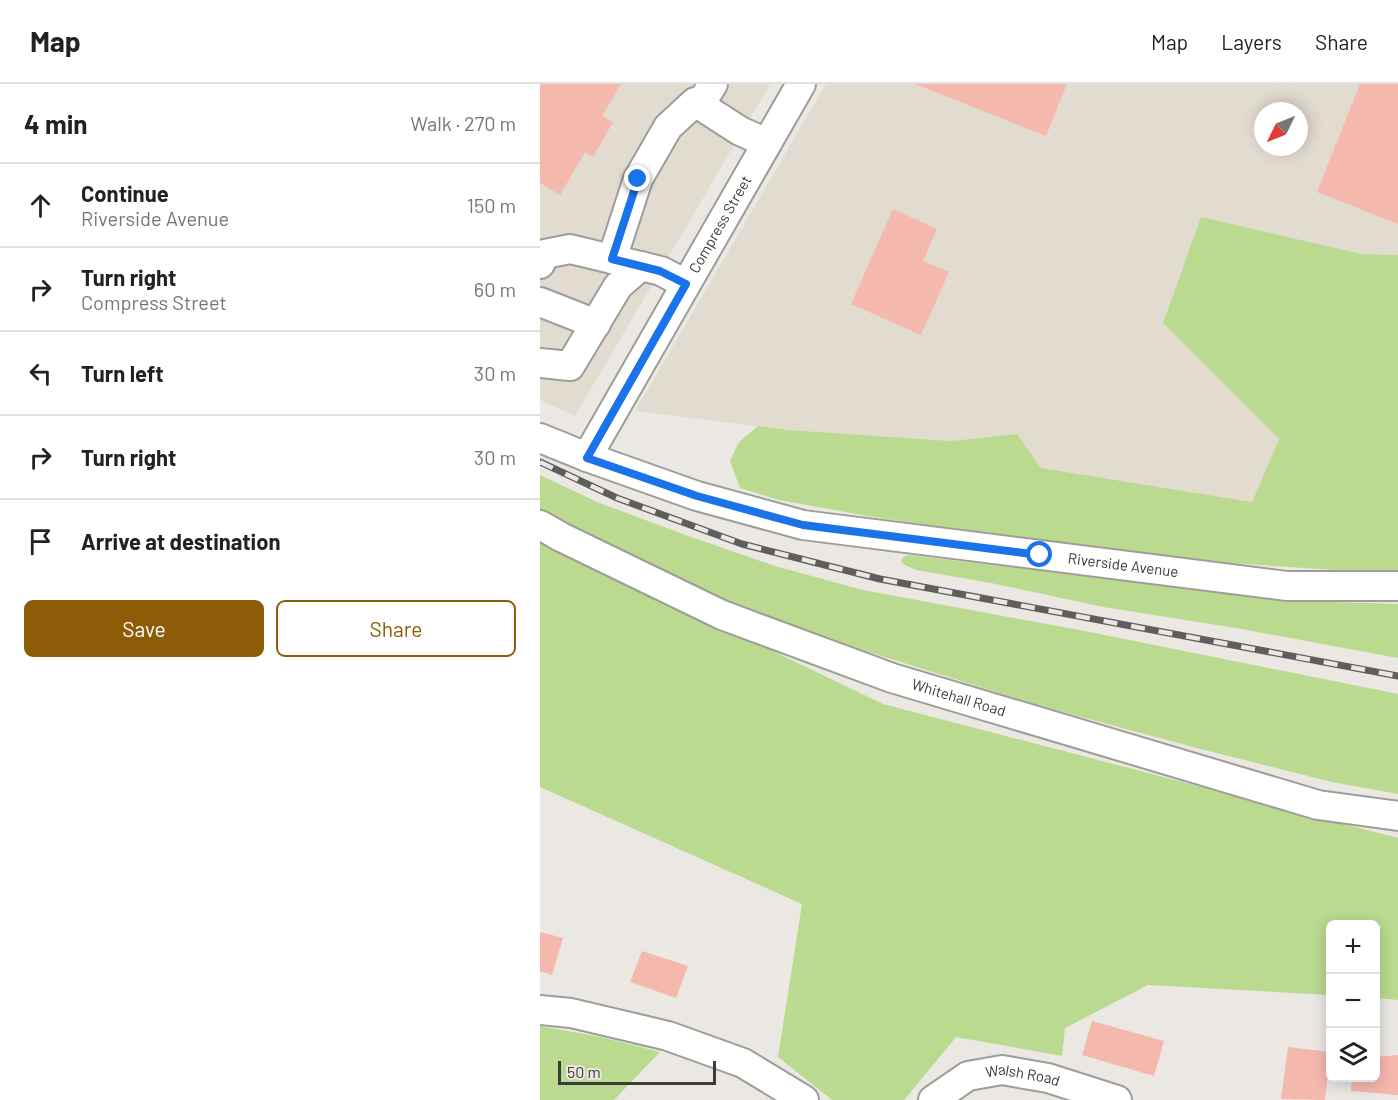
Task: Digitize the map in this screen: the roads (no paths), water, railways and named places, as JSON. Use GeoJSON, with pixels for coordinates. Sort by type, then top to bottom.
{"type":"FeatureCollection","features":[{"type":"Feature","properties":{"kind":"street","name":"Compress Street"},"geometry":{"type":"LineString","coordinates":[[587,458],[801,84]]}},
{"type":"Feature","properties":{"kind":"street"},"geometry":{"type":"LineString","coordinates":[[612,259],[638,179],[668,127],[695,102],[707,95],[740,131],[767,142]]}},
{"type":"Feature","properties":{"kind":"street"},"geometry":{"type":"LineString","coordinates":[[540,264],[545,254],[570,249],[660,271],[686,284]]}},
{"type":"Feature","properties":{"kind":"street"},"geometry":{"type":"LineString","coordinates":[[540,363],[570,366],[618,286],[641,266]]}},
{"type":"Feature","properties":{"kind":"street"},"geometry":{"type":"LineString","coordinates":[[540,302],[596,324]]}},
{"type":"Feature","properties":{"kind":"street","name":"Riverside Avenue"},"geometry":{"type":"LineString","coordinates":[[540,438],[587,458],[697,496],[803,525],[1287,586],[1398,586]]}},
{"type":"Feature","properties":{"kind":"street","name":"Whitehall Road"},"geometry":{"type":"LineString","coordinates":[[540,525],[722,615],[892,678],[1318,805],[1398,816]]}},
{"type":"Feature","properties":{"kind":"street"},"geometry":{"type":"LineString","coordinates":[[540,1010],[571,1013],[668,1036],[742,1063],[804,1100]]}},
{"type":"Feature","properties":{"kind":"street","name":"Walsh Road"},"geometry":{"type":"LineString","coordinates":[[933,1100],[968,1076],[1002,1070],[1048,1078],[1117,1100]]}},
{"type":"Feature","properties":{"kind":"railway"},"geometry":{"type":"LineString","coordinates":[[540,462],[617,498],[742,544],[880,579],[1398,676]]}}]}
